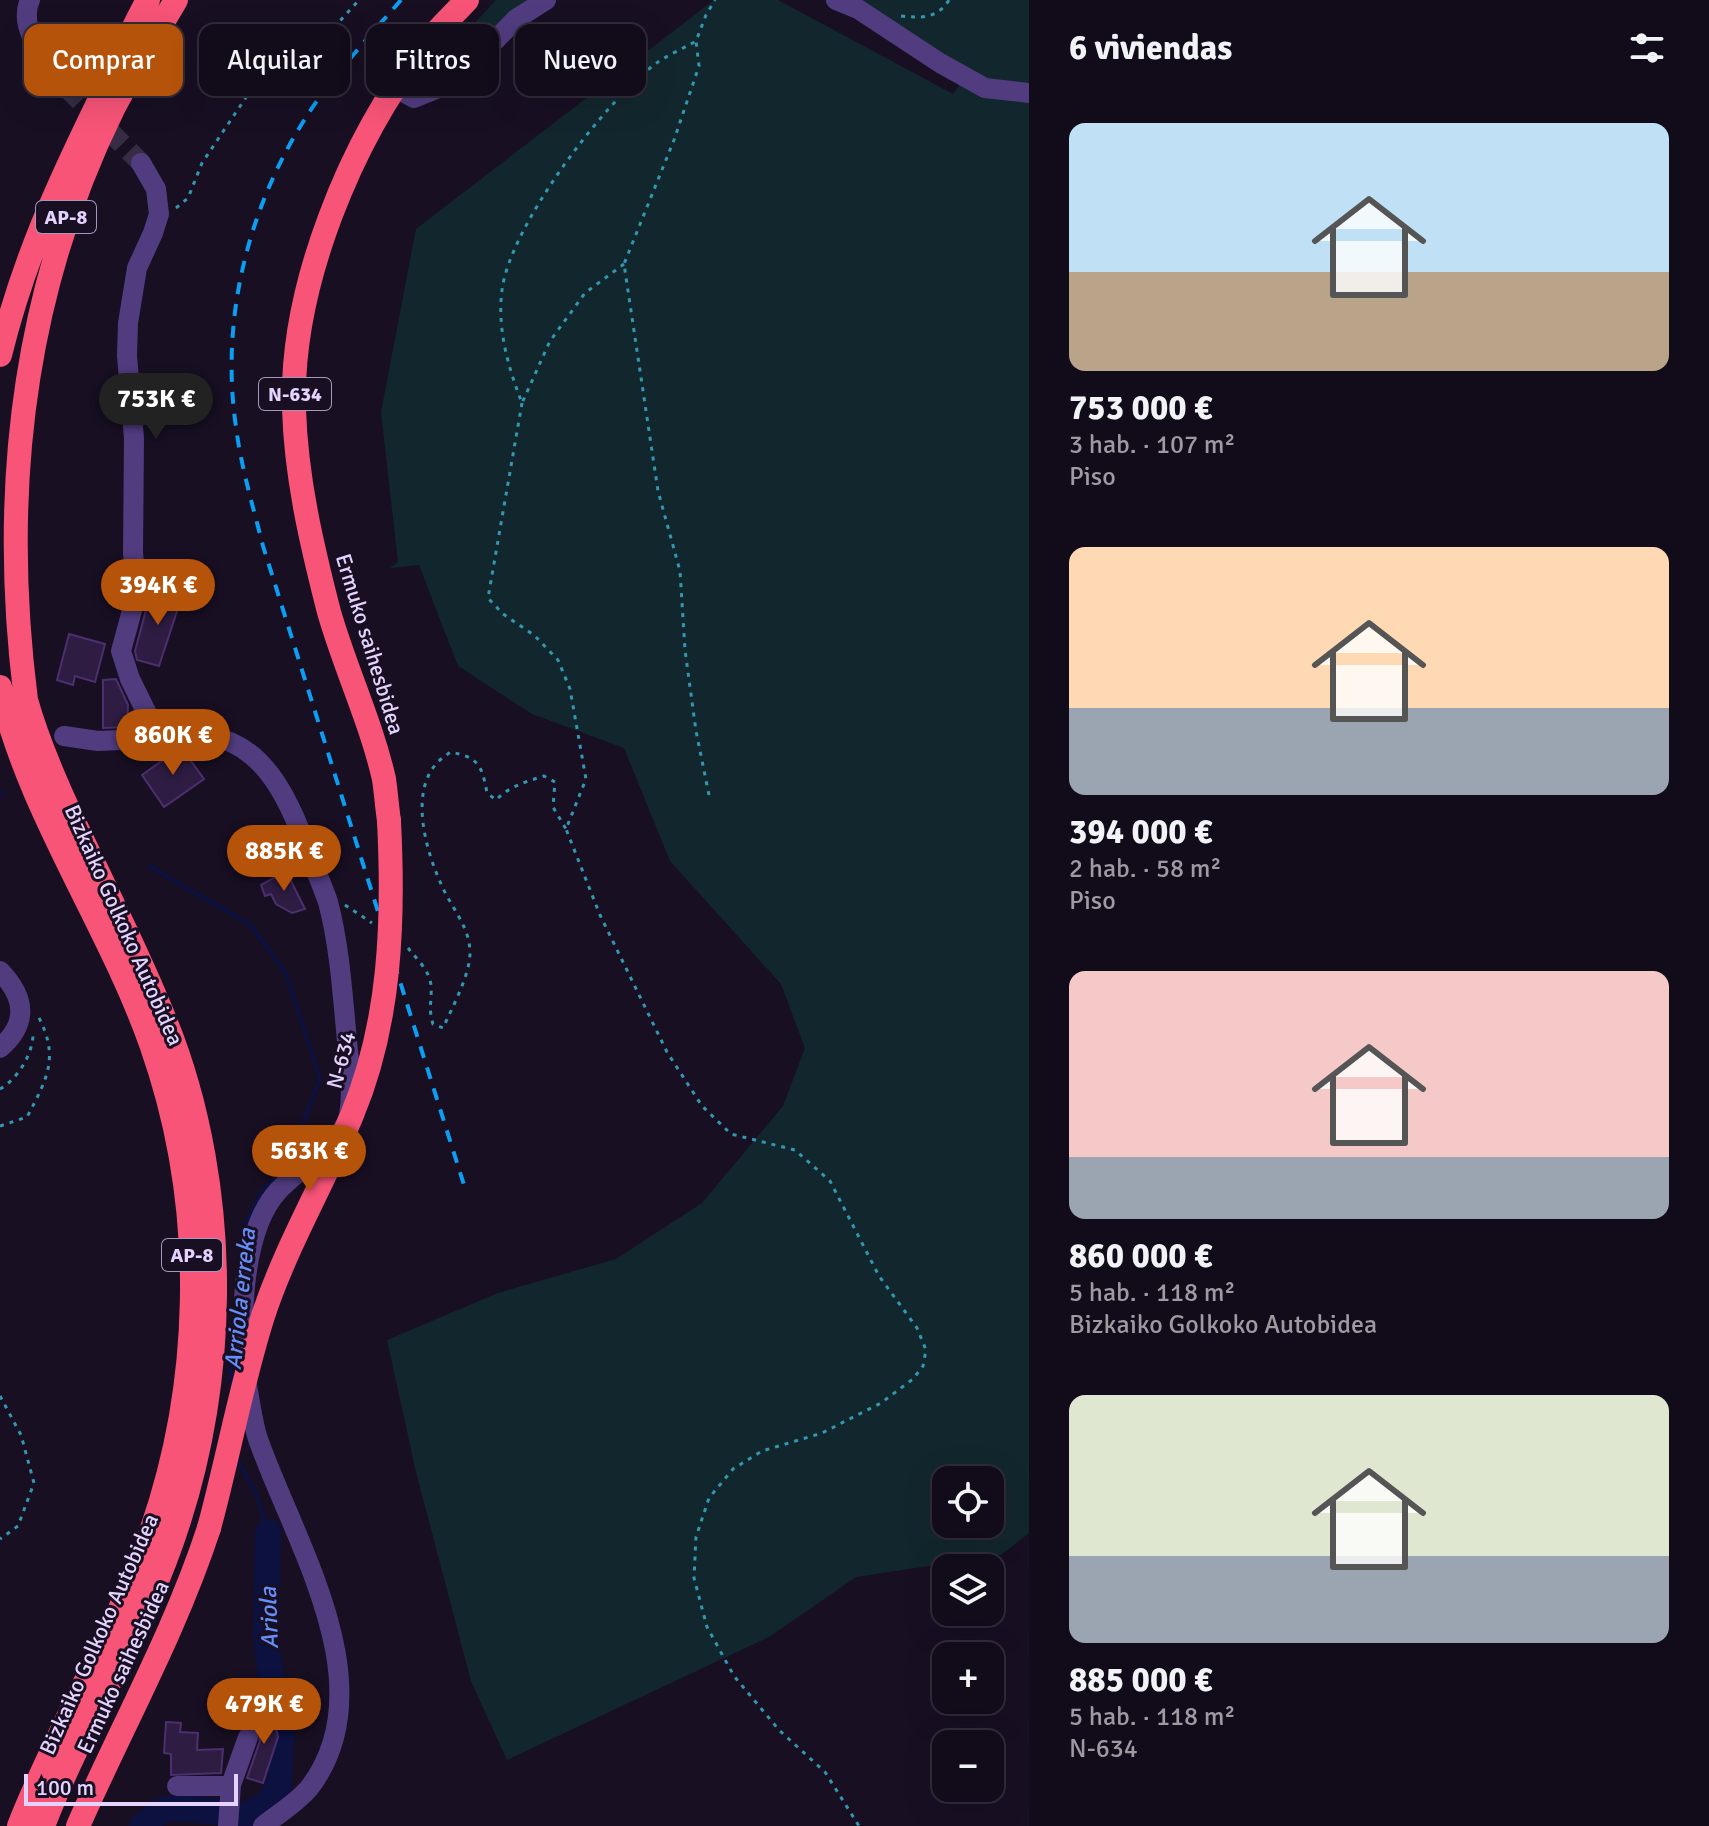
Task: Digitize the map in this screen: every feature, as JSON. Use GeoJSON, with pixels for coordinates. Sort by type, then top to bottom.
{"type":"FeatureCollection","features":[{"type":"Feature","properties":{"kind":"highway","name":"AP-8"},"geometry":{"type":"LineString","coordinates":[[0,355],[12,305],[35,238],[148,0]]}},
{"type":"Feature","properties":{"kind":"highway","name":"Bizkaiko Golkoko Autobidea"},"geometry":{"type":"LineString","coordinates":[[43,1826],[164,1564],[182,1513],[205,1413],[212,1362],[214,1268],[206,1172],[190,1099],[168,1025],[75,825],[26,701],[12,639],[2,560],[0,507],[17,378],[33,313],[54,248],[87,165],[116,105],[176,0]]}},
{"type":"Feature","properties":{"kind":"highway","name":"Ermuko saihesbidea"},"geometry":{"type":"LineString","coordinates":[[445,24],[467,0]]}},
{"type":"Feature","properties":{"kind":"highway","name":"Ermuko saihesbidea"},"geometry":{"type":"LineString","coordinates":[[389,821],[384,780],[330,614],[314,550],[300,486],[294,407],[299,342],[313,263],[343,185],[380,110],[390,96]]}},
{"type":"Feature","properties":{"kind":"highway","name":"Bizkaiko Golkoko Autobidea"},"geometry":{"type":"LineString","coordinates":[[0,687],[19,749],[50,823],[119,968],[151,1044],[184,1173],[191,1243],[192,1300],[188,1372],[180,1423],[158,1511],[118,1613],[53,1747],[19,1826]]}},
{"type":"Feature","properties":{"kind":"highway","name":"N-634"},"geometry":{"type":"LineString","coordinates":[[209,1528],[264,1314],[292,1243],[353,1113],[367,1068],[392,939],[389,821]]}},
{"type":"Feature","properties":{"kind":"highway","name":"Ermuko saihesbidea"},"geometry":{"type":"LineString","coordinates":[[78,1826],[160,1654],[192,1580],[209,1528]]}},
{"type":"Feature","properties":{"kind":"street"},"geometry":{"type":"LineString","coordinates":[[29,24],[27,7],[30,0]]}},
{"type":"Feature","properties":{"kind":"street"},"geometry":{"type":"LineString","coordinates":[[499,36],[516,19],[546,0]]}},
{"type":"Feature","properties":{"kind":"street"},"geometry":{"type":"LineString","coordinates":[[836,0],[865,14],[985,88],[1029,93]]}},
{"type":"Feature","properties":{"kind":"street"},"geometry":{"type":"LineString","coordinates":[[141,163],[156,189],[159,214],[137,268],[128,323],[127,356],[134,438],[133,553],[137,592],[121,651],[130,679],[160,740]]}},
{"type":"Feature","properties":{"kind":"street"},"geometry":{"type":"LineString","coordinates":[[64,736],[98,741],[210,736],[224,738],[249,753],[273,776],[286,799],[324,892],[338,956],[350,1085],[348,1117],[336,1138],[277,1191],[261,1215],[251,1242],[245,1292],[247,1386],[257,1436],[314,1581],[336,1651],[340,1679],[336,1729],[327,1760],[309,1789],[263,1826]]}},
{"type":"Feature","properties":{"kind":"street"},"geometry":{"type":"LineString","coordinates":[[0,971],[16,988],[21,1014],[13,1037],[0,1048]]}},
{"type":"Feature","properties":{"kind":"street"},"geometry":{"type":"LineString","coordinates":[[228,1825],[230,1790],[248,1737]]}},
{"type":"Feature","properties":{"kind":"street"},"geometry":{"type":"LineString","coordinates":[[177,1786],[230,1790]]}},
{"type":"Feature","properties":{"kind":"path"},"geometry":{"type":"LineString","coordinates":[[159,214],[174,210],[188,198],[202,163],[267,66],[302,31],[338,23],[359,0]]}},
{"type":"Feature","properties":{"kind":"path"},"geometry":{"type":"LineString","coordinates":[[709,795],[685,650],[680,571],[658,491],[624,264],[674,140],[699,66],[696,41],[715,0]]}},
{"type":"Feature","properties":{"kind":"path"},"geometry":{"type":"LineString","coordinates":[[865,14],[928,18],[946,6],[949,0]]}},
{"type":"Feature","properties":{"kind":"path"},"geometry":{"type":"LineString","coordinates":[[522,403],[502,337],[502,289],[521,230],[613,102],[658,62],[696,41]]}},
{"type":"Feature","properties":{"kind":"path"},"geometry":{"type":"LineString","coordinates":[[566,829],[586,779],[570,689],[558,660],[534,635],[503,614],[488,598],[522,403],[550,341],[576,305],[585,293],[624,264]]}},
{"type":"Feature","properties":{"kind":"path"},"geometry":{"type":"LineString","coordinates":[[406,946],[423,965],[431,984],[428,1009],[433,1024],[443,1028],[470,956],[467,932],[442,888],[428,849],[422,815],[425,785],[435,764],[450,752],[469,755],[482,770],[487,793],[496,800],[507,790],[534,779],[544,776],[555,782],[553,807],[566,829],[600,915],[667,1052],[702,1106],[731,1134],[795,1150],[830,1181],[879,1276],[917,1328],[926,1350],[923,1366],[913,1379],[881,1403],[822,1433],[762,1451],[733,1469],[709,1498],[696,1537],[694,1578],[707,1627],[734,1676],[779,1730],[825,1772],[859,1826]]}},
{"type":"Feature","properties":{"kind":"path"},"geometry":{"type":"LineString","coordinates":[[324,892],[374,924]]}},
{"type":"Feature","properties":{"kind":"path"},"geometry":{"type":"LineString","coordinates":[[0,1126],[27,1117],[44,1086],[51,1050],[40,1018],[16,988]]}},
{"type":"Feature","properties":{"kind":"path"},"geometry":{"type":"LineString","coordinates":[[0,1089],[21,1069],[33,1040],[33,1029]]}},
{"type":"Feature","properties":{"kind":"path"},"geometry":{"type":"LineString","coordinates":[[0,1396],[21,1435],[34,1483],[18,1526],[0,1539]]}},
{"type":"Feature","properties":{"kind":"shaded area"},"geometry":{"type":"Polygon","coordinates":[[[496,0],[530,0],[499,27],[499,24],[474,24],[496,0]]]}},
{"type":"Feature","properties":{"kind":"shaded area"},"geometry":{"type":"Polygon","coordinates":[[[714,0],[778,0],[953,94],[968,74],[860,0],[1029,0],[1029,1533],[1002,1554],[932,1554],[932,1565],[856,1577],[769,1637],[507,1760],[471,1681],[416,1472],[387,1340],[498,1293],[616,1259],[702,1203],[783,1106],[805,1048],[781,984],[670,861],[624,748],[532,714],[458,666],[419,565],[390,568],[398,562],[381,412],[416,229],[589,96],[646,96],[646,52],[714,0]]]}},
{"type":"Feature","properties":{"kind":"building"},"geometry":{"type":"Polygon","coordinates":[[[160,586],[183,593],[159,666],[137,660],[135,651],[146,610],[152,612],[160,586]]]}},
{"type":"Feature","properties":{"kind":"building"},"geometry":{"type":"Polygon","coordinates":[[[69,634],[105,644],[95,682],[75,676],[73,685],[57,680],[69,634]]]}},
{"type":"Feature","properties":{"kind":"building"},"geometry":{"type":"Polygon","coordinates":[[[116,679],[128,705],[127,727],[103,728],[103,680],[116,679]]]}},
{"type":"Feature","properties":{"kind":"building"},"geometry":{"type":"Polygon","coordinates":[[[177,750],[183,750],[204,779],[164,807],[142,775],[177,750]]]}},
{"type":"Feature","properties":{"kind":"building"},"geometry":{"type":"Polygon","coordinates":[[[286,871],[305,909],[292,913],[276,904],[271,894],[265,896],[261,885],[286,871]]]}},
{"type":"Feature","properties":{"kind":"building"},"geometry":{"type":"Polygon","coordinates":[[[263,1709],[273,1715],[278,1737],[263,1783],[247,1778],[260,1741],[258,1729],[252,1725],[263,1709]]]}},
{"type":"Feature","properties":{"kind":"building"},"geometry":{"type":"Polygon","coordinates":[[[166,1722],[181,1723],[180,1732],[198,1733],[197,1750],[223,1749],[221,1773],[171,1775],[171,1754],[164,1753],[166,1722]]]}},
{"type":"Feature","properties":{"kind":"waterway","name":"Arriola erreka"},"geometry":{"type":"LineString","coordinates":[[0,792],[4,794]]}},
{"type":"Feature","properties":{"kind":"waterway","name":"Arriola erreka"},"geometry":{"type":"LineString","coordinates":[[149,866],[251,925],[286,974],[320,1078],[288,1163],[261,1192],[246,1224],[242,1247]]}},
{"type":"Feature","properties":{"kind":"waterway","name":"Arriola erreka"},"geometry":{"type":"LineString","coordinates":[[232,1387],[233,1324]]}},
{"type":"Feature","properties":{"kind":"waterway","name":"Arriola erreka"},"geometry":{"type":"LineString","coordinates":[[237,1459],[256,1493],[268,1532]]}},
{"type":"Feature","properties":{"kind":"waterway","name":"Ariola"},"geometry":{"type":"LineString","coordinates":[[142,1826],[164,1809],[246,1815],[267,1804],[279,1786],[282,1729],[266,1636],[268,1532]]}},
{"type":"Feature","properties":{"kind":"tunnel"},"geometry":{"type":"LineString","coordinates":[[75,96],[141,163]]}},
{"type":"Feature","properties":{"kind":"railway"},"geometry":{"type":"LineString","coordinates":[[401,0],[319,98],[275,173],[246,255],[237,297],[232,340],[232,384],[241,457],[263,546],[464,1185]]}}]}
